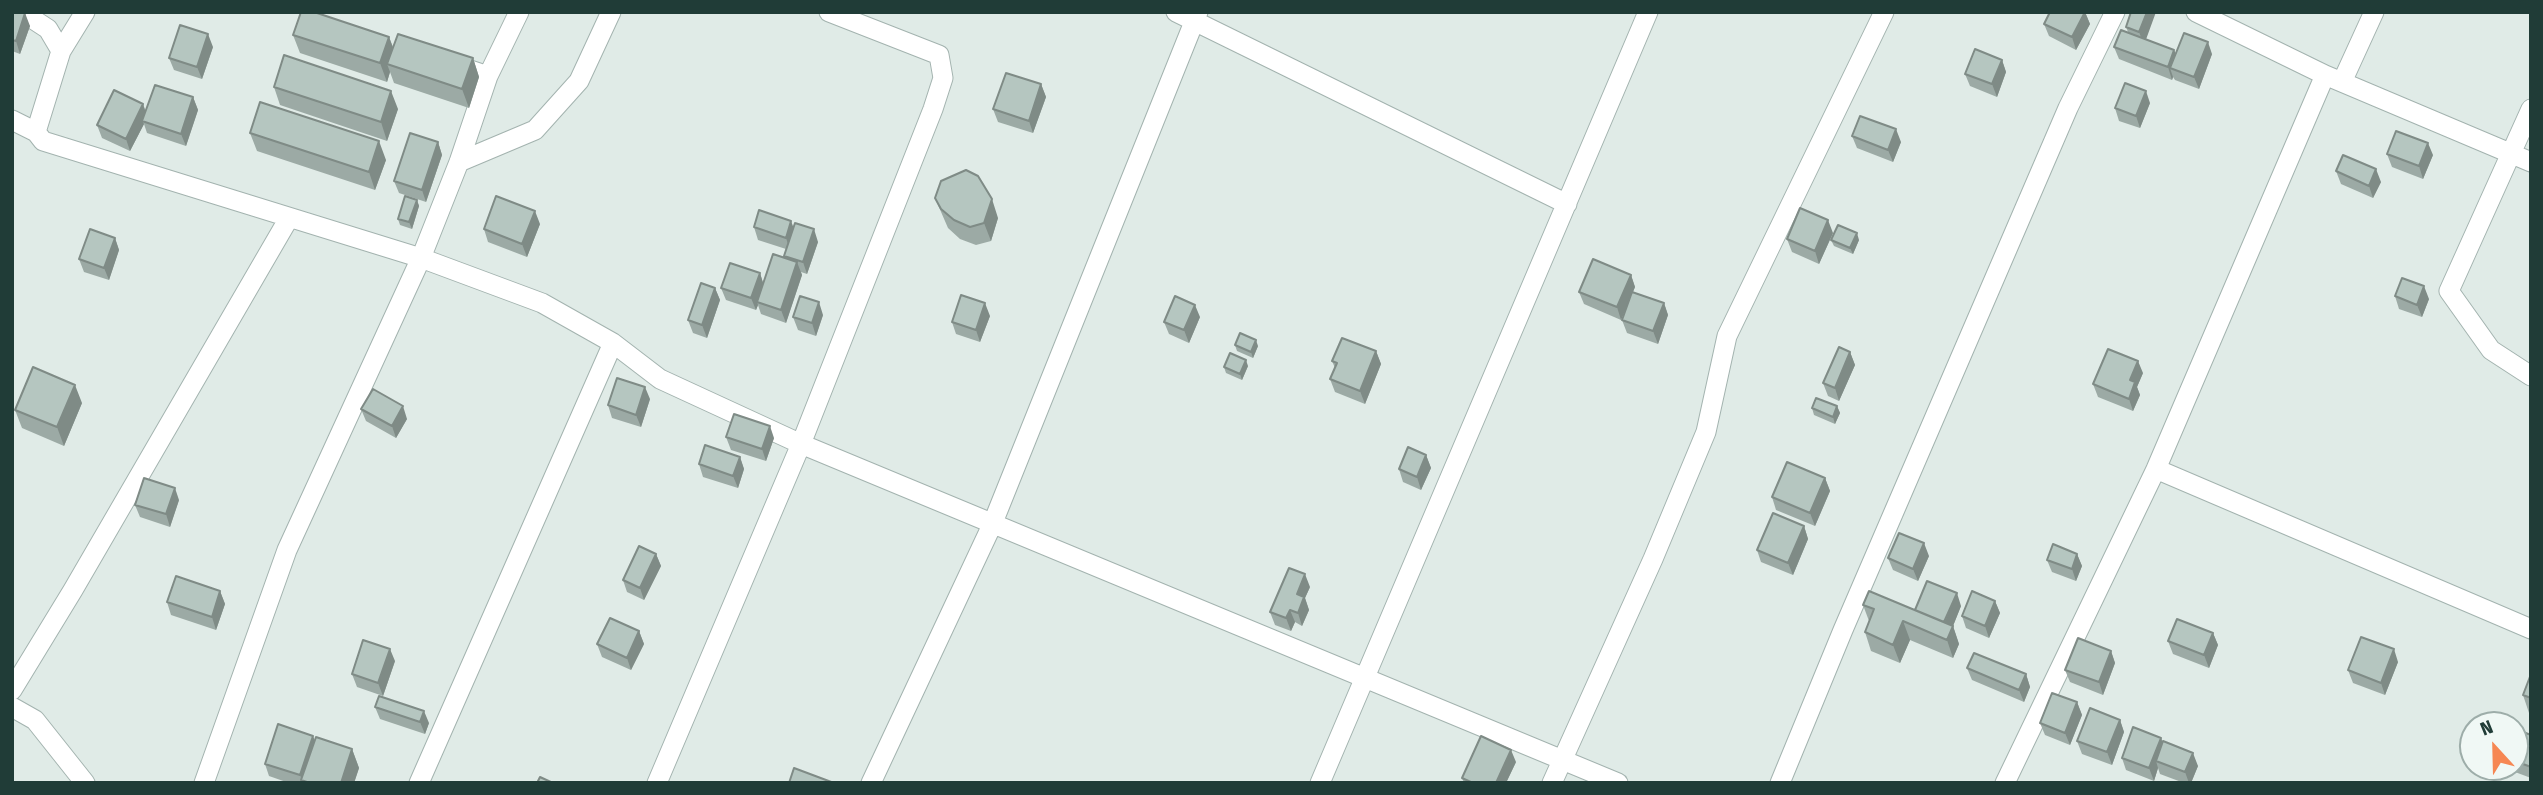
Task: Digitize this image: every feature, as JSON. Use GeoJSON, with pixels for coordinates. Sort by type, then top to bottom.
{"type":"FeatureCollection","features":[{"type":"Feature","properties":{"kind":"street"},"geometry":{"type":"LineString","coordinates":[[22,12],[48,29],[61,51]]}},
{"type":"Feature","properties":{"kind":"street"},"geometry":{"type":"LineString","coordinates":[[36,132],[61,51],[85,12]]}},
{"type":"Feature","properties":{"kind":"street"},"geometry":{"type":"LineString","coordinates":[[204,783],[287,550],[421,258],[459,162],[488,76],[519,12]]}},
{"type":"Feature","properties":{"kind":"street"},"geometry":{"type":"LineString","coordinates":[[459,162],[535,130],[579,81],[611,12]]}},
{"type":"Feature","properties":{"kind":"street"},"geometry":{"type":"LineString","coordinates":[[657,783],[801,444],[943,78],[939,55],[829,12]]}},
{"type":"Feature","properties":{"kind":"street"},"geometry":{"type":"LineString","coordinates":[[1176,12],[1196,17],[1567,204]]}},
{"type":"Feature","properties":{"kind":"street"},"geometry":{"type":"LineString","coordinates":[[1320,783],[1648,12]]}},
{"type":"Feature","properties":{"kind":"street"},"geometry":{"type":"LineString","coordinates":[[1552,783],[1653,559],[1706,432],[1727,336],[1884,12]]}},
{"type":"Feature","properties":{"kind":"street"},"geometry":{"type":"LineString","coordinates":[[1780,783],[1843,630],[2063,120],[2115,12]]}},
{"type":"Feature","properties":{"kind":"street"},"geometry":{"type":"LineString","coordinates":[[2196,12],[2334,78],[2531,162]]}},
{"type":"Feature","properties":{"kind":"street"},"geometry":{"type":"LineString","coordinates":[[2005,783],[2156,469],[2334,78],[2374,12]]}},
{"type":"Feature","properties":{"kind":"street"},"geometry":{"type":"LineString","coordinates":[[871,783],[992,525],[1196,17]]}},
{"type":"Feature","properties":{"kind":"street"},"geometry":{"type":"LineString","coordinates":[[438,59],[488,76]]}},
{"type":"Feature","properties":{"kind":"street"},"geometry":{"type":"LineString","coordinates":[[2531,109],[2449,291],[2491,350],[2531,376]]}},
{"type":"Feature","properties":{"kind":"street"},"geometry":{"type":"LineString","coordinates":[[12,120],[36,132],[44,141],[421,258],[542,303],[612,343],[660,379],[801,444],[1619,783]]}},
{"type":"Feature","properties":{"kind":"street"},"geometry":{"type":"LineString","coordinates":[[12,690],[289,218]]}},
{"type":"Feature","properties":{"kind":"street"},"geometry":{"type":"LineString","coordinates":[[419,783],[612,343]]}},
{"type":"Feature","properties":{"kind":"street"},"geometry":{"type":"LineString","coordinates":[[2156,469],[2531,629]]}},
{"type":"Feature","properties":{"kind":"street"},"geometry":{"type":"LineString","coordinates":[[12,707],[35,720],[85,783]]}},
{"type":"Feature","properties":{"kind":"building"},"geometry":{"type":"Polygon","coordinates":[[[12,12],[25,13],[16,41],[12,40],[12,12]]]}},
{"type":"Feature","properties":{"kind":"building"},"geometry":{"type":"Polygon","coordinates":[[[301,12],[314,12],[389,37],[380,63],[293,35],[301,12]]]}},
{"type":"Feature","properties":{"kind":"building"},"geometry":{"type":"Polygon","coordinates":[[[2050,12],[2085,12],[2072,37],[2044,24],[2050,12]]]}},
{"type":"Feature","properties":{"kind":"building"},"geometry":{"type":"Polygon","coordinates":[[[2131,12],[2147,12],[2139,32],[2126,27],[2131,12]]]}},
{"type":"Feature","properties":{"kind":"building"},"geometry":{"type":"Polygon","coordinates":[[[180,25],[208,34],[197,67],[169,58],[180,25]]]}},
{"type":"Feature","properties":{"kind":"building"},"geometry":{"type":"Polygon","coordinates":[[[2121,30],[2174,50],[2168,67],[2114,47],[2121,30]]]}},
{"type":"Feature","properties":{"kind":"building"},"geometry":{"type":"Polygon","coordinates":[[[2184,33],[2208,42],[2194,77],[2170,68],[2184,33]]]}},
{"type":"Feature","properties":{"kind":"building"},"geometry":{"type":"Polygon","coordinates":[[[398,34],[473,58],[462,89],[387,64],[398,34]]]}},
{"type":"Feature","properties":{"kind":"building"},"geometry":{"type":"Polygon","coordinates":[[[1975,49],[2002,60],[1992,84],[1965,74],[1975,49]]]}},
{"type":"Feature","properties":{"kind":"building"},"geometry":{"type":"Polygon","coordinates":[[[284,55],[391,91],[381,122],[274,87],[284,55]]]}},
{"type":"Feature","properties":{"kind":"building"},"geometry":{"type":"Polygon","coordinates":[[[1006,73],[1041,84],[1029,121],[993,109],[1006,73]]]}},
{"type":"Feature","properties":{"kind":"building"},"geometry":{"type":"Polygon","coordinates":[[[2125,83],[2146,91],[2136,116],[2115,108],[2125,83]]]}},
{"type":"Feature","properties":{"kind":"building"},"geometry":{"type":"Polygon","coordinates":[[[155,85],[193,97],[181,134],[142,121],[155,85]]]}},
{"type":"Feature","properties":{"kind":"building"},"geometry":{"type":"Polygon","coordinates":[[[114,90],[143,104],[126,139],[97,125],[114,90]]]}},
{"type":"Feature","properties":{"kind":"building"},"geometry":{"type":"Polygon","coordinates":[[[260,102],[379,141],[369,172],[250,133],[260,102]]]}},
{"type":"Feature","properties":{"kind":"building"},"geometry":{"type":"Polygon","coordinates":[[[1860,116],[1896,129],[1888,150],[1852,136],[1860,116]]]}},
{"type":"Feature","properties":{"kind":"building"},"geometry":{"type":"Polygon","coordinates":[[[2396,131],[2428,143],[2419,166],[2387,154],[2396,131]]]}},
{"type":"Feature","properties":{"kind":"building"},"geometry":{"type":"Polygon","coordinates":[[[410,133],[438,142],[422,190],[394,181],[410,133]]]}},
{"type":"Feature","properties":{"kind":"building"},"geometry":{"type":"Polygon","coordinates":[[[2343,155],[2376,169],[2369,186],[2336,171],[2343,155]]]}},
{"type":"Feature","properties":{"kind":"building"},"geometry":{"type":"Polygon","coordinates":[[[966,170],[978,176],[992,199],[984,223],[970,227],[954,220],[941,209],[935,198],[941,181],[966,170]]]}},
{"type":"Feature","properties":{"kind":"building"},"geometry":{"type":"Polygon","coordinates":[[[405,196],[417,200],[409,222],[398,219],[405,196]]]}},
{"type":"Feature","properties":{"kind":"building"},"geometry":{"type":"Polygon","coordinates":[[[496,196],[535,211],[522,244],[484,229],[496,196]]]}},
{"type":"Feature","properties":{"kind":"building"},"geometry":{"type":"Polygon","coordinates":[[[1800,208],[1828,220],[1815,251],[1787,239],[1800,208]]]}},
{"type":"Feature","properties":{"kind":"building"},"geometry":{"type":"Polygon","coordinates":[[[759,210],[791,221],[786,238],[754,227],[759,210]]]}},
{"type":"Feature","properties":{"kind":"building"},"geometry":{"type":"Polygon","coordinates":[[[795,223],[814,229],[803,262],[784,256],[795,223]]]}},
{"type":"Feature","properties":{"kind":"building"},"geometry":{"type":"Polygon","coordinates":[[[1838,225],[1857,233],[1850,248],[1831,240],[1838,225]]]}},
{"type":"Feature","properties":{"kind":"building"},"geometry":{"type":"Polygon","coordinates":[[[90,229],[115,238],[104,268],[79,259],[90,229]]]}},
{"type":"Feature","properties":{"kind":"building"},"geometry":{"type":"Polygon","coordinates":[[[773,254],[797,262],[781,310],[757,302],[773,254]]]}},
{"type":"Feature","properties":{"kind":"building"},"geometry":{"type":"Polygon","coordinates":[[[1593,259],[1631,275],[1617,307],[1579,292],[1593,259]]]}},
{"type":"Feature","properties":{"kind":"building"},"geometry":{"type":"Polygon","coordinates":[[[730,263],[760,273],[751,298],[721,288],[730,263]]]}},
{"type":"Feature","properties":{"kind":"building"},"geometry":{"type":"Polygon","coordinates":[[[2402,278],[2424,286],[2417,305],[2395,296],[2402,278]]]}},
{"type":"Feature","properties":{"kind":"building"},"geometry":{"type":"Polygon","coordinates":[[[701,283],[715,288],[702,325],[688,320],[701,283]]]}},
{"type":"Feature","properties":{"kind":"building"},"geometry":{"type":"Polygon","coordinates":[[[1632,292],[1664,303],[1653,331],[1622,320],[1632,292]]]}},
{"type":"Feature","properties":{"kind":"building"},"geometry":{"type":"Polygon","coordinates":[[[961,295],[985,303],[976,330],[952,322],[961,295]]]}},
{"type":"Feature","properties":{"kind":"building"},"geometry":{"type":"Polygon","coordinates":[[[800,296],[819,302],[812,323],[793,317],[800,296]]]}},
{"type":"Feature","properties":{"kind":"building"},"geometry":{"type":"Polygon","coordinates":[[[1175,296],[1195,305],[1184,330],[1164,322],[1175,296]]]}},
{"type":"Feature","properties":{"kind":"building"},"geometry":{"type":"Polygon","coordinates":[[[1240,333],[1256,340],[1251,352],[1235,345],[1240,333]]]}},
{"type":"Feature","properties":{"kind":"building"},"geometry":{"type":"Polygon","coordinates":[[[1342,338],[1376,351],[1360,391],[1330,379],[1337,363],[1332,361],[1342,338]]]}},
{"type":"Feature","properties":{"kind":"building"},"geometry":{"type":"Polygon","coordinates":[[[1839,347],[1850,352],[1835,388],[1823,383],[1839,347]]]}},
{"type":"Feature","properties":{"kind":"building"},"geometry":{"type":"Polygon","coordinates":[[[2108,349],[2138,361],[2130,380],[2135,382],[2129,399],[2093,384],[2108,349]]]}},
{"type":"Feature","properties":{"kind":"building"},"geometry":{"type":"Polygon","coordinates":[[[1230,353],[1246,360],[1240,374],[1224,367],[1230,353]]]}},
{"type":"Feature","properties":{"kind":"building"},"geometry":{"type":"Polygon","coordinates":[[[33,367],[75,385],[57,427],[15,410],[33,367]]]}},
{"type":"Feature","properties":{"kind":"building"},"geometry":{"type":"Polygon","coordinates":[[[617,378],[645,387],[636,415],[608,405],[617,378]]]}},
{"type":"Feature","properties":{"kind":"building"},"geometry":{"type":"Polygon","coordinates":[[[373,389],[403,406],[392,426],[361,409],[373,389]]]}},
{"type":"Feature","properties":{"kind":"building"},"geometry":{"type":"Polygon","coordinates":[[[1816,398],[1837,406],[1833,417],[1812,408],[1816,398]]]}},
{"type":"Feature","properties":{"kind":"building"},"geometry":{"type":"Polygon","coordinates":[[[734,414],[770,426],[762,449],[726,437],[734,414]]]}},
{"type":"Feature","properties":{"kind":"building"},"geometry":{"type":"Polygon","coordinates":[[[705,445],[740,457],[733,476],[699,464],[705,445]]]}},
{"type":"Feature","properties":{"kind":"building"},"geometry":{"type":"Polygon","coordinates":[[[1408,447],[1426,455],[1417,477],[1399,469],[1408,447]]]}},
{"type":"Feature","properties":{"kind":"building"},"geometry":{"type":"Polygon","coordinates":[[[1787,462],[1825,478],[1810,513],[1772,497],[1787,462]]]}},
{"type":"Feature","properties":{"kind":"building"},"geometry":{"type":"Polygon","coordinates":[[[144,478],[175,488],[166,514],[135,505],[144,478]]]}},
{"type":"Feature","properties":{"kind":"building"},"geometry":{"type":"Polygon","coordinates":[[[1773,513],[1804,526],[1788,563],[1757,550],[1773,513]]]}},
{"type":"Feature","properties":{"kind":"building"},"geometry":{"type":"Polygon","coordinates":[[[1899,533],[1924,543],[1913,569],[1888,558],[1899,533]]]}},
{"type":"Feature","properties":{"kind":"building"},"geometry":{"type":"Polygon","coordinates":[[[2053,544],[2077,554],[2072,569],[2047,560],[2053,544]]]}},
{"type":"Feature","properties":{"kind":"building"},"geometry":{"type":"Polygon","coordinates":[[[639,546],[656,554],[640,588],[623,580],[639,546]]]}},
{"type":"Feature","properties":{"kind":"building"},"geometry":{"type":"Polygon","coordinates":[[[1289,568],[1305,574],[1297,594],[1304,597],[1298,613],[1290,610],[1286,618],[1270,612],[1289,568]]]}},
{"type":"Feature","properties":{"kind":"building"},"geometry":{"type":"Polygon","coordinates":[[[176,576],[220,591],[212,617],[167,602],[176,576]]]}},
{"type":"Feature","properties":{"kind":"building"},"geometry":{"type":"Polygon","coordinates":[[[1927,581],[1957,593],[1944,622],[1915,610],[1927,581]]]}},
{"type":"Feature","properties":{"kind":"building"},"geometry":{"type":"Polygon","coordinates":[[[1869,591],[1953,626],[1947,640],[1903,621],[1893,645],[1865,632],[1874,609],[1863,605],[1869,591]]]}},
{"type":"Feature","properties":{"kind":"building"},"geometry":{"type":"Polygon","coordinates":[[[1972,591],[1995,601],[1985,626],[1962,616],[1972,591]]]}},
{"type":"Feature","properties":{"kind":"building"},"geometry":{"type":"Polygon","coordinates":[[[610,618],[639,631],[627,658],[597,644],[610,618]]]}},
{"type":"Feature","properties":{"kind":"building"},"geometry":{"type":"Polygon","coordinates":[[[2177,619],[2213,633],[2204,655],[2168,641],[2177,619]]]}},
{"type":"Feature","properties":{"kind":"building"},"geometry":{"type":"Polygon","coordinates":[[[2361,637],[2394,649],[2381,683],[2348,670],[2361,637]]]}},
{"type":"Feature","properties":{"kind":"building"},"geometry":{"type":"Polygon","coordinates":[[[2078,638],[2111,651],[2099,682],[2065,670],[2078,638]]]}},
{"type":"Feature","properties":{"kind":"building"},"geometry":{"type":"Polygon","coordinates":[[[363,640],[390,649],[378,683],[352,674],[363,640]]]}},
{"type":"Feature","properties":{"kind":"building"},"geometry":{"type":"Polygon","coordinates":[[[1974,653],[2026,674],[2019,690],[1967,668],[1974,653]]]}},
{"type":"Feature","properties":{"kind":"building"},"geometry":{"type":"Polygon","coordinates":[[[2531,674],[2531,698],[2523,695],[2531,674]]]}},
{"type":"Feature","properties":{"kind":"building"},"geometry":{"type":"Polygon","coordinates":[[[2052,693],[2077,702],[2065,733],[2040,723],[2052,693]]]}},
{"type":"Feature","properties":{"kind":"building"},"geometry":{"type":"Polygon","coordinates":[[[379,696],[424,711],[420,722],[375,707],[379,696]]]}},
{"type":"Feature","properties":{"kind":"building"},"geometry":{"type":"Polygon","coordinates":[[[2090,708],[2120,720],[2107,752],[2077,741],[2090,708]]]}},
{"type":"Feature","properties":{"kind":"building"},"geometry":{"type":"Polygon","coordinates":[[[278,724],[313,736],[300,775],[265,764],[278,724]]]}},
{"type":"Feature","properties":{"kind":"building"},"geometry":{"type":"Polygon","coordinates":[[[2133,727],[2161,738],[2149,768],[2122,758],[2133,727]]]}},
{"type":"Feature","properties":{"kind":"building"},"geometry":{"type":"Polygon","coordinates":[[[2529,734],[2531,735],[2531,767],[2529,766],[2529,734]]]}},
{"type":"Feature","properties":{"kind":"building"},"geometry":{"type":"Polygon","coordinates":[[[1481,736],[1511,750],[1496,783],[1473,783],[1462,778],[1481,736]]]}},
{"type":"Feature","properties":{"kind":"building"},"geometry":{"type":"Polygon","coordinates":[[[316,737],[352,749],[341,783],[310,783],[301,780],[316,737]]]}},
{"type":"Feature","properties":{"kind":"building"},"geometry":{"type":"Polygon","coordinates":[[[2163,741],[2193,753],[2185,772],[2156,761],[2163,741]]]}},
{"type":"Feature","properties":{"kind":"building"},"geometry":{"type":"Polygon","coordinates":[[[794,768],[834,783],[789,783],[794,768]]]}},
{"type":"Feature","properties":{"kind":"building"},"geometry":{"type":"Polygon","coordinates":[[[540,777],[553,783],[537,783],[540,777]]]}}]}
